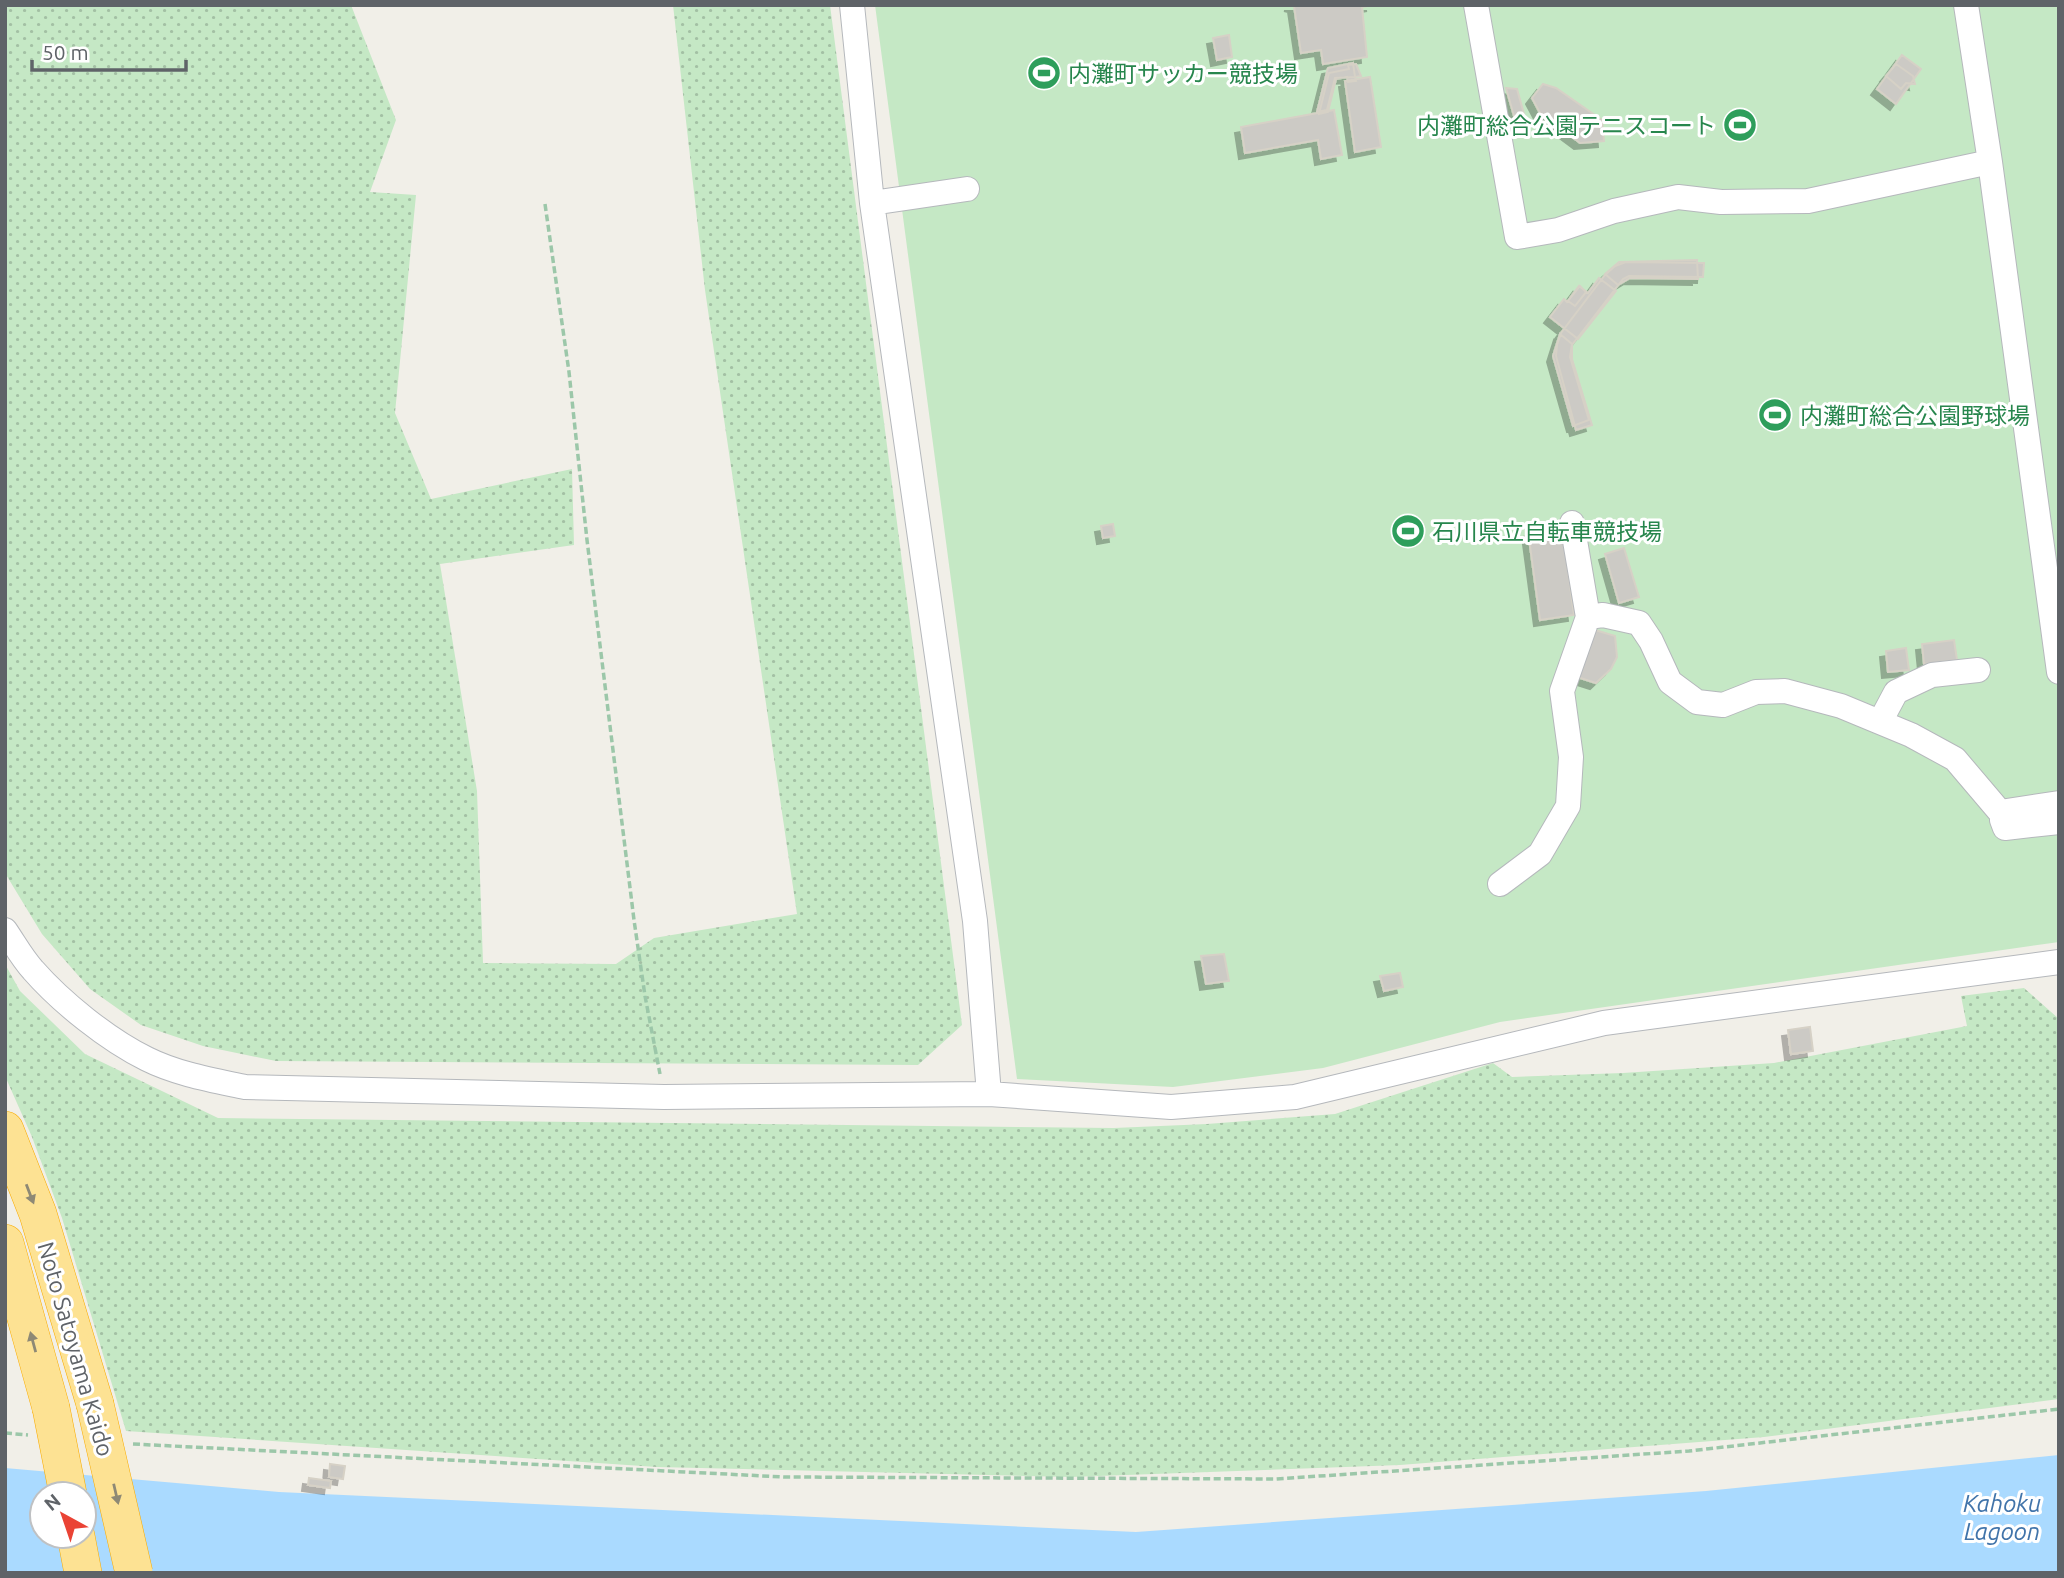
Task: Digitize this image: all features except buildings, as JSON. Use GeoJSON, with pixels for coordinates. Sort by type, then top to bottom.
{"type":"FeatureCollection","features":[{"type":"Feature","properties":{"kind":"highway","name":"Noto Satoyama Kaido"},"geometry":{"type":"LineString","coordinates":[[5,1130],[38,1214],[95,1404],[134,1573]]}},
{"type":"Feature","properties":{"kind":"highway","name":"Noto Satoyama Kaido"},"geometry":{"type":"LineString","coordinates":[[5,1243],[41,1422],[63,1480]]}},
{"type":"Feature","properties":{"kind":"highway"},"geometry":{"type":"LineString","coordinates":[[79,1550],[83,1573]]}},
{"type":"Feature","properties":{"kind":"street"},"geometry":{"type":"LineString","coordinates":[[852,5],[872,203],[975,921],[989,1094]]}},
{"type":"Feature","properties":{"kind":"street"},"geometry":{"type":"LineString","coordinates":[[1476,5],[1517,237],[1558,230],[1614,211],[1678,197],[1721,202],[1808,201],[1990,162]]}},
{"type":"Feature","properties":{"kind":"street"},"geometry":{"type":"LineString","coordinates":[[1966,5],[2059,672]]}},
{"type":"Feature","properties":{"kind":"street"},"geometry":{"type":"LineString","coordinates":[[872,203],[967,190]]}},
{"type":"Feature","properties":{"kind":"street"},"geometry":{"type":"LineString","coordinates":[[1500,884],[1540,854],[1568,806],[1571,757],[1562,691],[1588,617],[1572,523]]}},
{"type":"Feature","properties":{"kind":"street"},"geometry":{"type":"LineString","coordinates":[[1588,617],[1603,615],[1639,623],[1651,641],[1670,682],[1697,702],[1723,705],[1756,692],[1785,691],[1841,706],[1911,735],[1955,760],[2000,812],[2005,828],[2059,822]]}},
{"type":"Feature","properties":{"kind":"street"},"geometry":{"type":"LineString","coordinates":[[1880,722],[1896,692],[1932,675],[1978,670]]}},
{"type":"Feature","properties":{"kind":"street"},"geometry":{"type":"LineString","coordinates":[[2000,812],[2059,803]]}},
{"type":"Feature","properties":{"kind":"street"},"geometry":{"type":"LineString","coordinates":[[5,930],[31,968],[57,996],[99,1028],[147,1059],[199,1077],[245,1087],[664,1097],[989,1094],[1171,1107],[1295,1097],[1604,1023],[2059,962]]}},
{"type":"Feature","properties":{"kind":"path"},"geometry":{"type":"LineString","coordinates":[[545,205],[569,372],[634,920],[664,1097]]}},
{"type":"Feature","properties":{"kind":"path"},"geometry":{"type":"LineString","coordinates":[[122,1443],[784,1477],[1276,1479],[1689,1451],[2059,1409]]}},
{"type":"Feature","properties":{"kind":"path"},"geometry":{"type":"LineString","coordinates":[[5,1433],[41,1422]]}},
{"type":"Feature","properties":{"kind":"green space"},"geometry":{"type":"Polygon","coordinates":[[[5,5],[351,5],[396,120],[370,192],[416,195],[395,413],[431,499],[572,469],[574,545],[440,564],[477,791],[483,963],[616,964],[654,938],[797,914],[705,290],[673,5],[830,5],[962,1025],[918,1065],[276,1061],[203,1046],[141,1025],[90,989],[42,934],[5,873],[5,5]]]}},
{"type":"Feature","properties":{"kind":"green space"},"geometry":{"type":"Polygon","coordinates":[[[875,5],[2059,5],[2059,942],[1500,1022],[1323,1068],[1173,1087],[1017,1079],[875,5]]]}},
{"type":"Feature","properties":{"kind":"green space"},"geometry":{"type":"Polygon","coordinates":[[[5,964],[20,991],[85,1054],[218,1118],[1114,1128],[1207,1124],[1335,1114],[1493,1063],[1512,1077],[1774,1063],[1967,1026],[1961,996],[2024,988],[2059,1019],[2059,1399],[1764,1437],[1400,1465],[1071,1477],[657,1467],[126,1431],[62,1218],[32,1137],[5,1076],[5,964]]]}},
{"type":"Feature","properties":{"kind":"water","name":"Kahoku Lagoon"},"geometry":{"type":"Polygon","coordinates":[[[2059,1455],[2059,1573],[5,1573],[5,1468],[279,1492],[1136,1532],[1706,1491],[2059,1455]]]}},
{"type":"Feature","properties":{"kind":"place","name":"内灘町サッカー競技場"},"geometry":{"type":"Point","coordinates":[1044,73]}},
{"type":"Feature","properties":{"kind":"place","name":"内灘町総合公園テニスコート"},"geometry":{"type":"Point","coordinates":[1740,125]}},
{"type":"Feature","properties":{"kind":"place","name":"内灘町総合公園野球場"},"geometry":{"type":"Point","coordinates":[1775,415]}},
{"type":"Feature","properties":{"kind":"place","name":"石川県立自転車競技場"},"geometry":{"type":"Point","coordinates":[1408,531]}}]}
